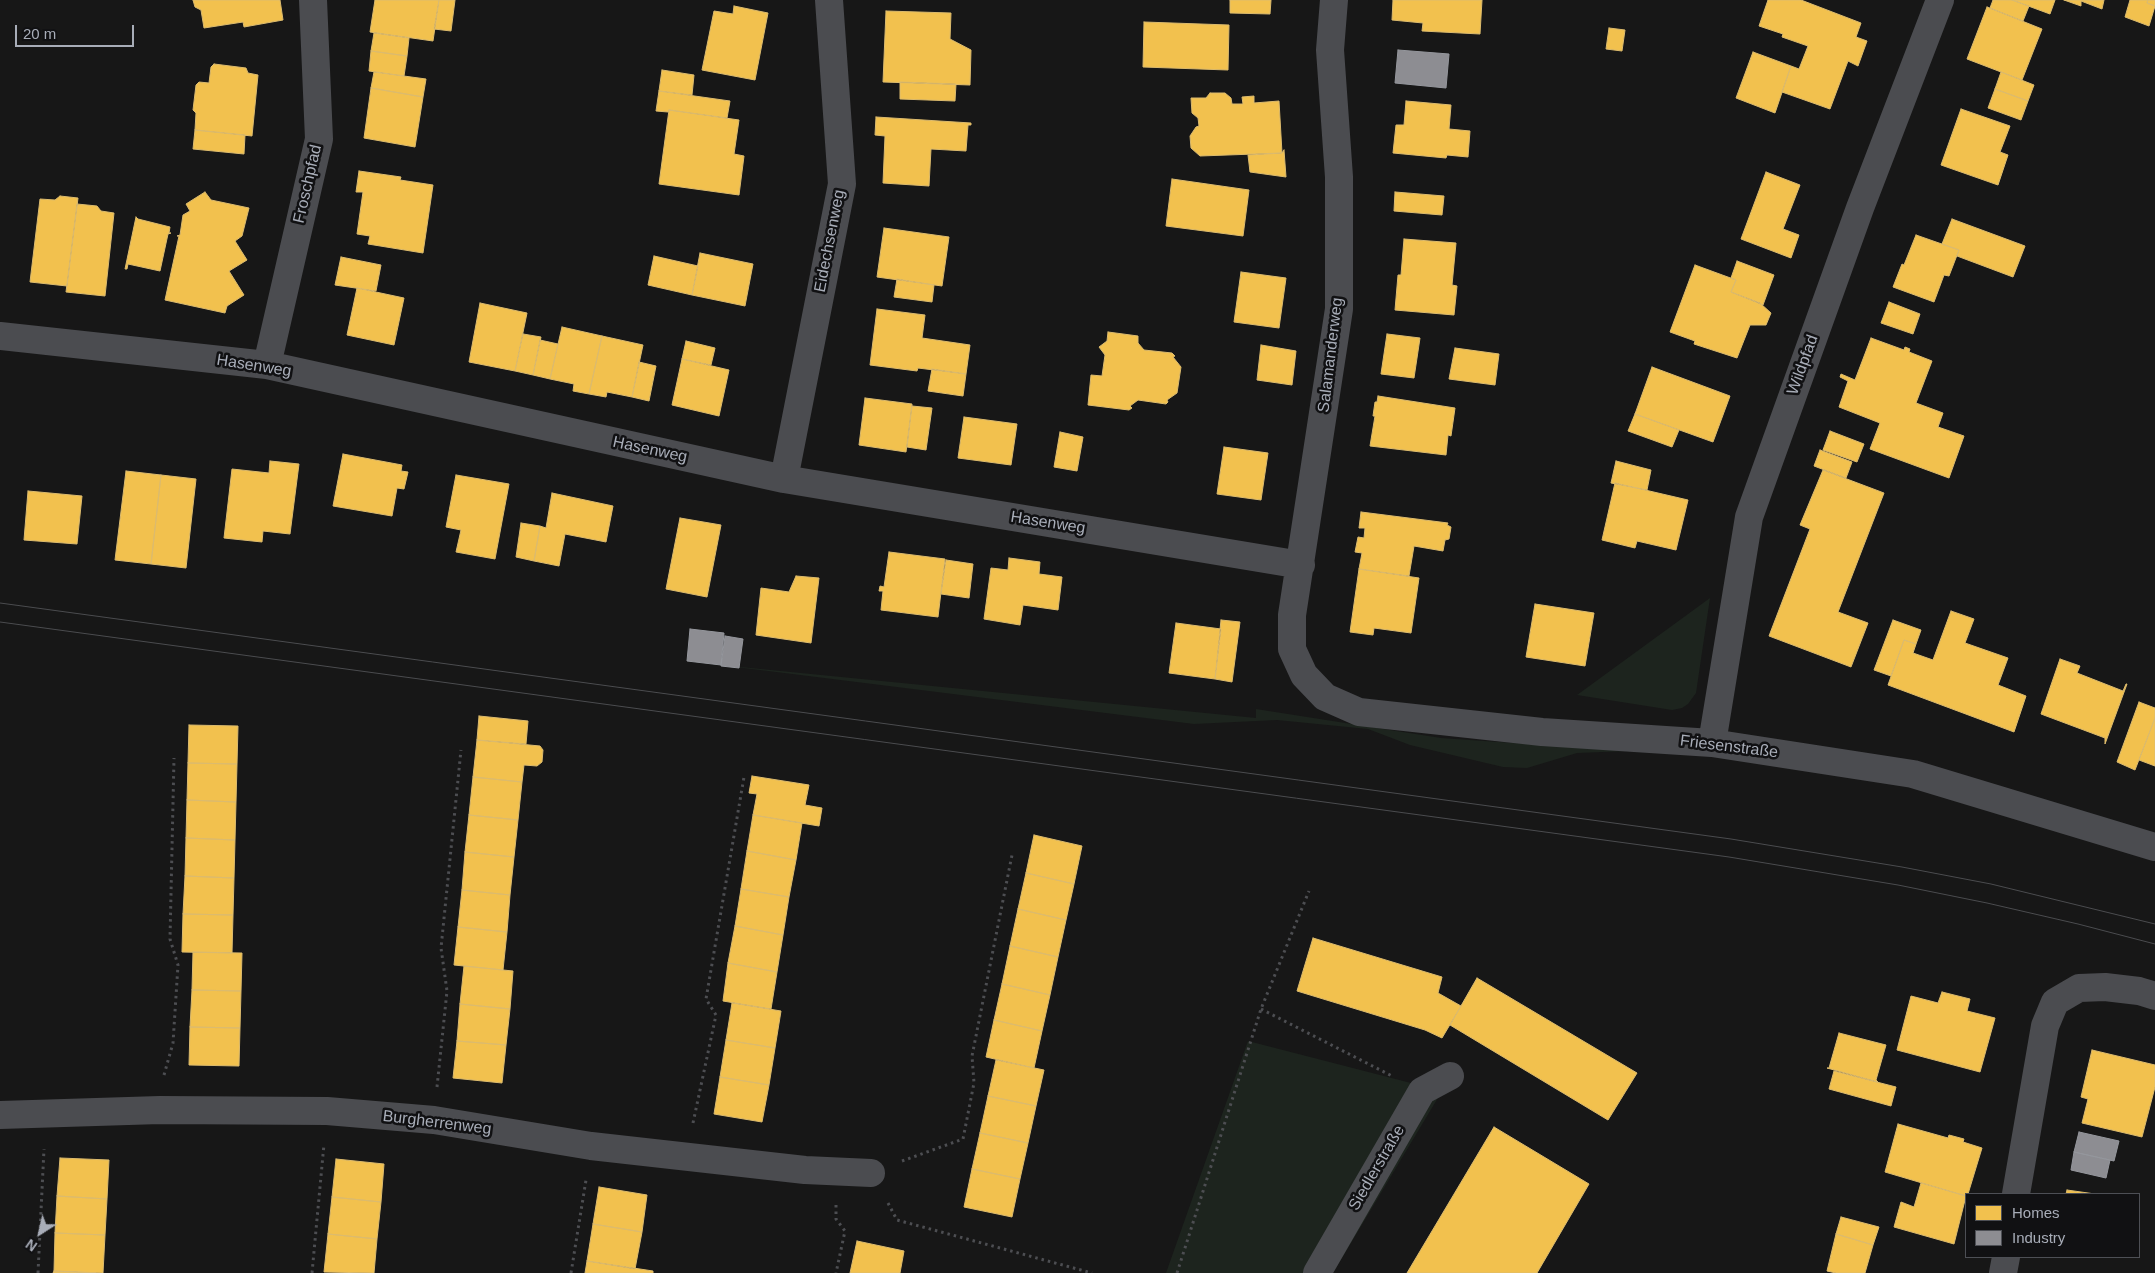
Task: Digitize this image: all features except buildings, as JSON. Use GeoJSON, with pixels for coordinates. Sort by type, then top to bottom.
{"type":"FeatureCollection","features":[{"type":"Feature","properties":{"kind":"street","name":"Froschpfad"},"geometry":{"type":"LineString","coordinates":[[267,365],[319,139],[312,0]]}},
{"type":"Feature","properties":{"kind":"street","name":"Eidechsenweg"},"geometry":{"type":"LineString","coordinates":[[784,479],[842,184],[829,0]]}},
{"type":"Feature","properties":{"kind":"street","name":"Salamanderweg"},"geometry":{"type":"LineString","coordinates":[[1304,675],[1292,649],[1292,615],[1339,309],[1339,177],[1330,50],[1334,0]]}},
{"type":"Feature","properties":{"kind":"street","name":"Wildpfad"},"geometry":{"type":"LineString","coordinates":[[1712,742],[1749,517],[1860,208],[1940,0]]}},
{"type":"Feature","properties":{"kind":"street","name":"Hasenweg"},"geometry":{"type":"LineString","coordinates":[[0,336],[267,365],[784,479],[1301,565]]}},
{"type":"Feature","properties":{"kind":"street","name":"Friesenstraße"},"geometry":{"type":"LineString","coordinates":[[1304,675],[1326,697],[1359,712],[1542,732],[1712,742],[1913,774],[2155,847]]}},
{"type":"Feature","properties":{"kind":"street"},"geometry":{"type":"LineString","coordinates":[[2016,1193],[2045,1026],[2055,1002],[2079,988],[2105,986],[2139,991],[2155,996]]}},
{"type":"Feature","properties":{"kind":"street"},"geometry":{"type":"LineString","coordinates":[[1422,1091],[1450,1076]]}},
{"type":"Feature","properties":{"kind":"street","name":"Siedlerstraße"},"geometry":{"type":"LineString","coordinates":[[1316,1273],[1422,1091]]}},
{"type":"Feature","properties":{"kind":"street","name":"Burgherrenweg"},"geometry":{"type":"LineString","coordinates":[[0,1115],[160,1110],[328,1111],[434,1120],[591,1146],[805,1170],[871,1173]]}},
{"type":"Feature","properties":{"kind":"street"},"geometry":{"type":"LineString","coordinates":[[2003,1273],[2006,1258]]}},
{"type":"Feature","properties":{"kind":"path"},"geometry":{"type":"LineString","coordinates":[[434,1120],[447,991],[441,948],[461,750]]}},
{"type":"Feature","properties":{"kind":"path"},"geometry":{"type":"LineString","coordinates":[[160,1110],[163,1078],[173,1043],[178,965],[170,939],[174,758]]}},
{"type":"Feature","properties":{"kind":"path"},"geometry":{"type":"LineString","coordinates":[[686,1156],[716,1015],[706,999],[744,777]]}},
{"type":"Feature","properties":{"kind":"path"},"geometry":{"type":"LineString","coordinates":[[836,1273],[845,1231],[836,1218],[836,1204],[871,1173],[963,1139],[974,1083],[972,1056],[1012,855]]}},
{"type":"Feature","properties":{"kind":"path"},"geometry":{"type":"LineString","coordinates":[[1177,1273],[1261,1009],[1309,891]]}},
{"type":"Feature","properties":{"kind":"path"},"geometry":{"type":"LineString","coordinates":[[1261,1009],[1422,1091]]}},
{"type":"Feature","properties":{"kind":"path"},"geometry":{"type":"LineString","coordinates":[[312,1273],[328,1111]]}},
{"type":"Feature","properties":{"kind":"path"},"geometry":{"type":"LineString","coordinates":[[38,1273],[46,1113]]}},
{"type":"Feature","properties":{"kind":"path"},"geometry":{"type":"LineString","coordinates":[[571,1273],[591,1146]]}},
{"type":"Feature","properties":{"kind":"path"},"geometry":{"type":"LineString","coordinates":[[871,1173],[897,1220],[1092,1273]]}},
{"type":"Feature","properties":{"kind":"shaded area"},"geometry":{"type":"Polygon","coordinates":[[[1710,598],[1696,693],[1688,704],[1682,708],[1672,710],[1577,695],[1710,598]]]}},
{"type":"Feature","properties":{"kind":"shaded area"},"geometry":{"type":"Polygon","coordinates":[[[720,665],[1256,718],[1256,709],[1441,738],[1629,751],[1577,753],[1527,768],[1503,767],[1410,745],[1368,729],[1277,720],[1194,724],[720,665]]]}},
{"type":"Feature","properties":{"kind":"shaded area"},"geometry":{"type":"Polygon","coordinates":[[[1248,1041],[1442,1091],[1333,1273],[1166,1273],[1248,1041]]]}},
{"type":"Feature","properties":{"kind":"tram line"},"geometry":{"type":"LineString","coordinates":[[0,603],[1731,839],[1902,867],[1991,884],[2155,924]]}},
{"type":"Feature","properties":{"kind":"tram line"},"geometry":{"type":"LineString","coordinates":[[0,622],[1729,857],[1898,885],[1987,903],[2155,944]]}}]}
